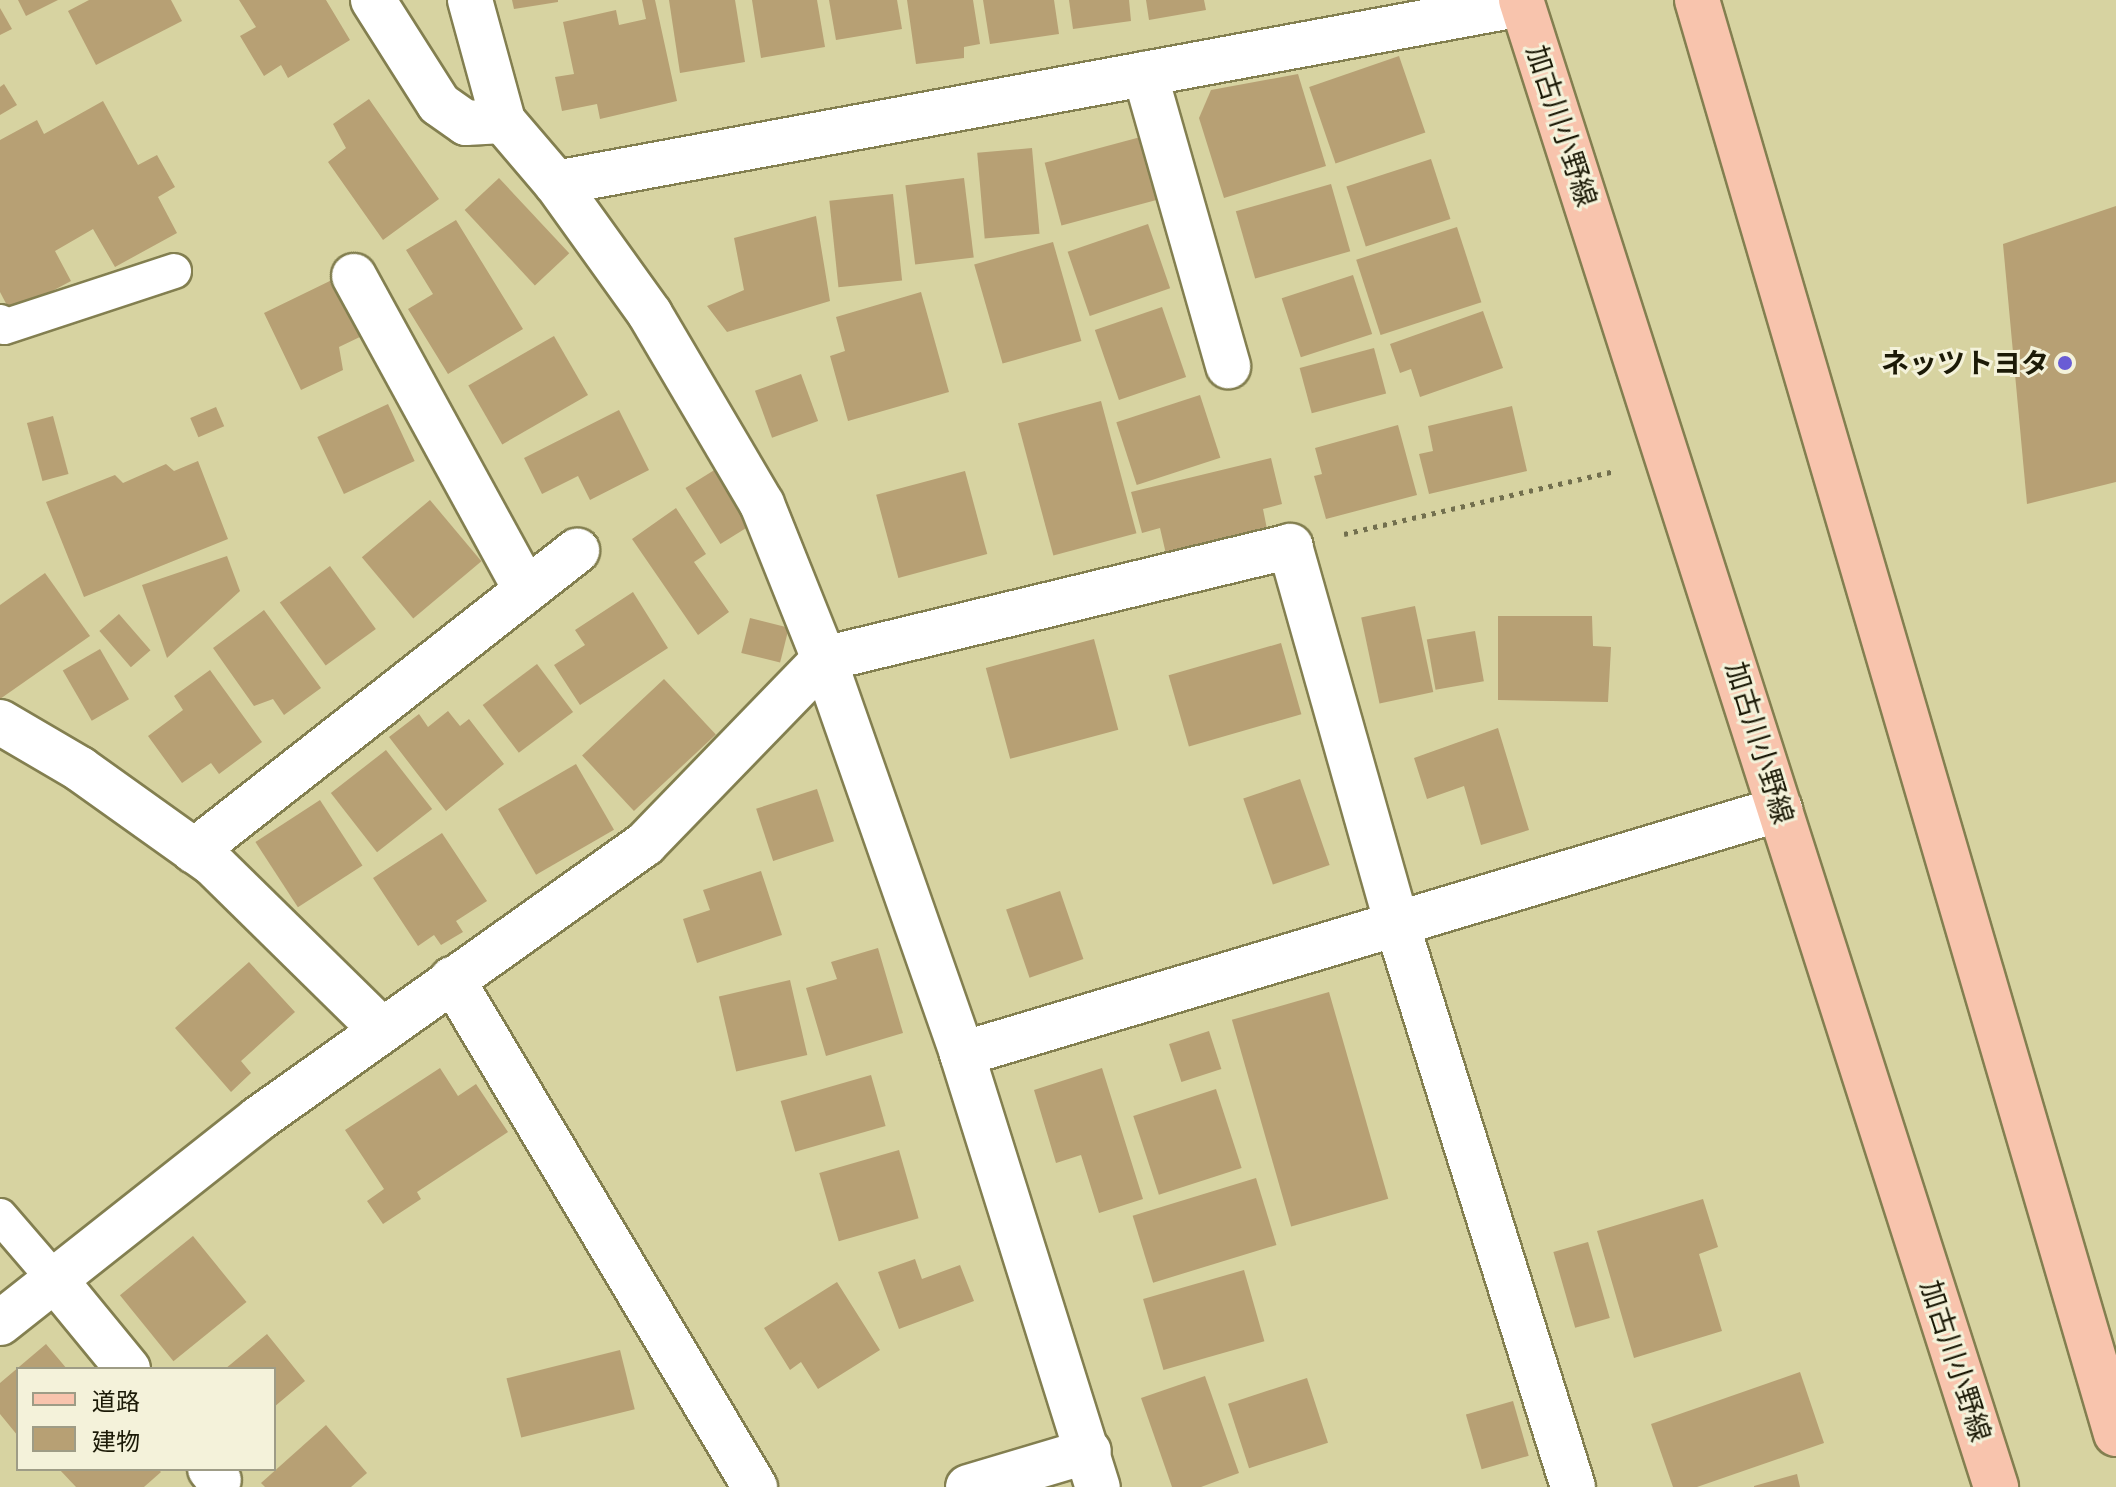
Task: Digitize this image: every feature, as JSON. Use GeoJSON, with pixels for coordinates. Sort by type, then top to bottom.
{"type":"FeatureCollection","features":[{"type":"Feature","properties":{"kind":"main road"},"geometry":{"type":"LineString","coordinates":[[1697,0],[2116,1434]]}},
{"type":"Feature","properties":{"kind":"main road","name":"加古川小野線"},"geometry":{"type":"LineString","coordinates":[[1522,2],[1996,1487]]}},
{"type":"Feature","properties":{"kind":"street"},"geometry":{"type":"LineString","coordinates":[[373,0],[439,104],[466,123],[503,121]]}},
{"type":"Feature","properties":{"kind":"street"},"geometry":{"type":"LineString","coordinates":[[470,0],[503,121],[556,183],[650,314],[762,504],[824,659],[962,1054],[1094,1469],[968,1487]]}},
{"type":"Feature","properties":{"kind":"street"},"geometry":{"type":"LineString","coordinates":[[556,183],[1522,2]]}},
{"type":"Feature","properties":{"kind":"street"},"geometry":{"type":"LineString","coordinates":[[1145,74],[1228,366]]}},
{"type":"Feature","properties":{"kind":"street"},"geometry":{"type":"LineString","coordinates":[[354,276],[526,590]]}},
{"type":"Feature","properties":{"kind":"street"},"geometry":{"type":"LineString","coordinates":[[0,1323],[381,1029],[645,844],[824,659],[1290,546],[1396,921],[1573,1487]]}},
{"type":"Feature","properties":{"kind":"street"},"geometry":{"type":"LineString","coordinates":[[194,851],[577,551]]}},
{"type":"Feature","properties":{"kind":"street"},"geometry":{"type":"LineString","coordinates":[[0,722],[80,769],[194,851],[381,1029]]}},
{"type":"Feature","properties":{"kind":"street"},"geometry":{"type":"LineString","coordinates":[[962,1054],[1396,921],[1780,809]]}},
{"type":"Feature","properties":{"kind":"street"},"geometry":{"type":"LineString","coordinates":[[452,979],[755,1487]]}},
{"type":"Feature","properties":{"kind":"street"},"geometry":{"type":"LineString","coordinates":[[55,1280],[126,1367]]}},
{"type":"Feature","properties":{"kind":"lane"},"geometry":{"type":"LineString","coordinates":[[0,322],[4,327],[174,271]]}},
{"type":"Feature","properties":{"kind":"lane"},"geometry":{"type":"LineString","coordinates":[[0,1216],[55,1280]]}},
{"type":"Feature","properties":{"kind":"path"},"geometry":{"type":"LineString","coordinates":[[1290,546],[1670,458]]}},
{"type":"Feature","properties":{"kind":"building"},"geometry":{"type":"Polygon","coordinates":[[[18,0],[58,0],[26,16],[18,0]]]}},
{"type":"Feature","properties":{"kind":"building"},"geometry":{"type":"Polygon","coordinates":[[[89,0],[171,0],[182,21],[96,65],[68,11],[89,0]]]}},
{"type":"Feature","properties":{"kind":"building"},"geometry":{"type":"Polygon","coordinates":[[[239,0],[326,0],[350,40],[288,78],[281,65],[264,76],[240,36],[256,27],[239,0]]]}},
{"type":"Feature","properties":{"kind":"building"},"geometry":{"type":"Polygon","coordinates":[[[512,0],[558,0],[558,2],[514,9],[512,0]]]}},
{"type":"Feature","properties":{"kind":"building"},"geometry":{"type":"Polygon","coordinates":[[[642,0],[655,0],[677,101],[600,119],[597,104],[562,111],[555,77],[574,74],[563,22],[616,10],[619,25],[646,19],[642,0]]]}},
{"type":"Feature","properties":{"kind":"building"},"geometry":{"type":"Polygon","coordinates":[[[669,0],[735,0],[745,62],[680,73],[669,0]]]}},
{"type":"Feature","properties":{"kind":"building"},"geometry":{"type":"Polygon","coordinates":[[[752,0],[817,0],[825,47],[761,58],[752,0]]]}},
{"type":"Feature","properties":{"kind":"building"},"geometry":{"type":"Polygon","coordinates":[[[829,0],[897,0],[902,29],[836,40],[829,0]]]}},
{"type":"Feature","properties":{"kind":"building"},"geometry":{"type":"Polygon","coordinates":[[[907,0],[973,0],[980,44],[964,47],[964,58],[916,64],[907,0]]]}},
{"type":"Feature","properties":{"kind":"building"},"geometry":{"type":"Polygon","coordinates":[[[983,0],[1054,0],[1059,34],[990,44],[983,0]]]}},
{"type":"Feature","properties":{"kind":"building"},"geometry":{"type":"Polygon","coordinates":[[[1069,0],[1129,0],[1131,21],[1073,29],[1069,0]]]}},
{"type":"Feature","properties":{"kind":"building"},"geometry":{"type":"Polygon","coordinates":[[[1146,0],[1204,0],[1206,10],[1149,20],[1146,0]]]}},
{"type":"Feature","properties":{"kind":"building"},"geometry":{"type":"Polygon","coordinates":[[[0,8],[12,29],[0,35],[0,8]]]}},
{"type":"Feature","properties":{"kind":"building"},"geometry":{"type":"Polygon","coordinates":[[[1399,56],[1425,133],[1336,164],[1309,87],[1399,56]]]}},
{"type":"Feature","properties":{"kind":"building"},"geometry":{"type":"Polygon","coordinates":[[[1298,74],[1326,166],[1224,198],[1199,118],[1211,90],[1298,74]]]}},
{"type":"Feature","properties":{"kind":"building"},"geometry":{"type":"Polygon","coordinates":[[[4,84],[17,105],[0,115],[0,87],[4,84]]]}},
{"type":"Feature","properties":{"kind":"building"},"geometry":{"type":"Polygon","coordinates":[[[369,99],[439,199],[383,240],[328,162],[346,148],[333,124],[369,99]]]}},
{"type":"Feature","properties":{"kind":"building"},"geometry":{"type":"Polygon","coordinates":[[[103,101],[138,165],[157,155],[175,187],[158,197],[177,233],[115,267],[93,229],[55,251],[71,281],[11,313],[0,292],[0,140],[37,120],[44,134],[103,101]]]}},
{"type":"Feature","properties":{"kind":"building"},"geometry":{"type":"Polygon","coordinates":[[[1148,135],[1165,198],[1061,225],[1045,163],[1148,135]]]}},
{"type":"Feature","properties":{"kind":"building"},"geometry":{"type":"Polygon","coordinates":[[[1032,148],[1039,234],[985,238],[977,153],[1032,148]]]}},
{"type":"Feature","properties":{"kind":"building"},"geometry":{"type":"Polygon","coordinates":[[[1431,159],[1450,219],[1366,246],[1346,187],[1431,159]]]}},
{"type":"Feature","properties":{"kind":"building"},"geometry":{"type":"Polygon","coordinates":[[[499,178],[569,253],[535,285],[465,210],[499,178]]]}},
{"type":"Feature","properties":{"kind":"building"},"geometry":{"type":"Polygon","coordinates":[[[964,178],[974,257],[915,265],[905,185],[964,178]]]}},
{"type":"Feature","properties":{"kind":"building"},"geometry":{"type":"Polygon","coordinates":[[[1331,184],[1350,251],[1255,279],[1236,211],[1331,184]]]}},
{"type":"Feature","properties":{"kind":"building"},"geometry":{"type":"Polygon","coordinates":[[[893,194],[902,281],[838,287],[829,201],[893,194]]]}},
{"type":"Feature","properties":{"kind":"building","name":"ネッツトヨタ"},"geometry":{"type":"Polygon","coordinates":[[[2116,206],[2116,482],[2027,504],[2003,244],[2116,206]]]}},
{"type":"Feature","properties":{"kind":"building"},"geometry":{"type":"Polygon","coordinates":[[[816,216],[830,301],[727,332],[707,306],[744,290],[734,238],[816,216]]]}},
{"type":"Feature","properties":{"kind":"building"},"geometry":{"type":"Polygon","coordinates":[[[456,220],[523,329],[448,374],[408,309],[433,294],[406,250],[456,220]]]}},
{"type":"Feature","properties":{"kind":"building"},"geometry":{"type":"Polygon","coordinates":[[[1148,224],[1170,288],[1090,316],[1068,252],[1148,224]]]}},
{"type":"Feature","properties":{"kind":"building"},"geometry":{"type":"Polygon","coordinates":[[[1457,227],[1481,302],[1381,335],[1356,260],[1457,227]]]}},
{"type":"Feature","properties":{"kind":"building"},"geometry":{"type":"Polygon","coordinates":[[[1053,242],[1081,341],[1003,364],[974,265],[1053,242]]]}},
{"type":"Feature","properties":{"kind":"building"},"geometry":{"type":"Polygon","coordinates":[[[1353,275],[1372,334],[1301,357],[1282,298],[1353,275]]]}},
{"type":"Feature","properties":{"kind":"building"},"geometry":{"type":"Polygon","coordinates":[[[336,278],[364,335],[339,347],[343,370],[301,390],[264,313],[336,278]]]}},
{"type":"Feature","properties":{"kind":"building"},"geometry":{"type":"Polygon","coordinates":[[[921,292],[949,392],[848,421],[830,356],[845,351],[836,317],[921,292]]]}},
{"type":"Feature","properties":{"kind":"building"},"geometry":{"type":"Polygon","coordinates":[[[1162,307],[1186,377],[1119,400],[1095,330],[1162,307]]]}},
{"type":"Feature","properties":{"kind":"building"},"geometry":{"type":"Polygon","coordinates":[[[1483,311],[1503,368],[1420,397],[1411,369],[1400,373],[1390,344],[1483,311]]]}},
{"type":"Feature","properties":{"kind":"building"},"geometry":{"type":"Polygon","coordinates":[[[554,336],[588,395],[502,444],[468,386],[554,336]]]}},
{"type":"Feature","properties":{"kind":"building"},"geometry":{"type":"Polygon","coordinates":[[[1374,348],[1386,393],[1312,413],[1300,368],[1374,348]]]}},
{"type":"Feature","properties":{"kind":"building"},"geometry":{"type":"Polygon","coordinates":[[[801,374],[818,421],[772,438],[755,391],[801,374]]]}},
{"type":"Feature","properties":{"kind":"building"},"geometry":{"type":"Polygon","coordinates":[[[1200,395],[1220,458],[1137,485],[1116,422],[1200,395]]]}},
{"type":"Feature","properties":{"kind":"building"},"geometry":{"type":"Polygon","coordinates":[[[1101,401],[1136,533],[1053,556],[1018,423],[1101,401]]]}},
{"type":"Feature","properties":{"kind":"building"},"geometry":{"type":"Polygon","coordinates":[[[388,404],[415,461],[344,494],[317,437],[388,404]]]}},
{"type":"Feature","properties":{"kind":"building"},"geometry":{"type":"Polygon","coordinates":[[[1512,406],[1527,471],[1429,494],[1419,454],[1433,451],[1428,426],[1512,406]]]}},
{"type":"Feature","properties":{"kind":"building"},"geometry":{"type":"Polygon","coordinates":[[[216,407],[224,426],[198,437],[190,418],[216,407]]]}},
{"type":"Feature","properties":{"kind":"building"},"geometry":{"type":"Polygon","coordinates":[[[619,410],[649,470],[590,500],[578,476],[542,494],[524,458],[619,410]]]}},
{"type":"Feature","properties":{"kind":"building"},"geometry":{"type":"Polygon","coordinates":[[[53,416],[69,474],[42,481],[27,423],[53,416]]]}},
{"type":"Feature","properties":{"kind":"building"},"geometry":{"type":"Polygon","coordinates":[[[1398,425],[1417,495],[1326,519],[1314,476],[1322,474],[1315,448],[1398,425]]]}},
{"type":"Feature","properties":{"kind":"building"},"geometry":{"type":"Polygon","coordinates":[[[1271,458],[1282,504],[1263,509],[1267,529],[1166,554],[1160,528],[1142,533],[1131,492],[1271,458]]]}},
{"type":"Feature","properties":{"kind":"building"},"geometry":{"type":"Polygon","coordinates":[[[198,461],[228,539],[84,597],[46,502],[115,475],[123,483],[166,464],[174,471],[198,461]]]}},
{"type":"Feature","properties":{"kind":"building"},"geometry":{"type":"Polygon","coordinates":[[[716,469],[751,525],[720,544],[685,488],[716,469]]]}},
{"type":"Feature","properties":{"kind":"building"},"geometry":{"type":"Polygon","coordinates":[[[965,471],[987,554],[898,578],[876,495],[965,471]]]}},
{"type":"Feature","properties":{"kind":"building"},"geometry":{"type":"Polygon","coordinates":[[[430,500],[481,561],[413,618],[362,557],[430,500]]]}},
{"type":"Feature","properties":{"kind":"building"},"geometry":{"type":"Polygon","coordinates":[[[676,508],[706,554],[694,562],[729,612],[698,635],[632,539],[676,508]]]}},
{"type":"Feature","properties":{"kind":"building"},"geometry":{"type":"Polygon","coordinates":[[[227,556],[240,591],[167,658],[142,585],[227,556]]]}},
{"type":"Feature","properties":{"kind":"building"},"geometry":{"type":"Polygon","coordinates":[[[330,566],[376,629],[326,666],[280,602],[330,566]]]}},
{"type":"Feature","properties":{"kind":"building"},"geometry":{"type":"Polygon","coordinates":[[[45,573],[90,636],[0,699],[0,605],[45,573]]]}},
{"type":"Feature","properties":{"kind":"building"},"geometry":{"type":"Polygon","coordinates":[[[633,592],[668,648],[580,705],[554,665],[585,645],[575,630],[633,592]]]}},
{"type":"Feature","properties":{"kind":"building"},"geometry":{"type":"Polygon","coordinates":[[[1415,606],[1433,692],[1379,704],[1361,617],[1415,606]]]}},
{"type":"Feature","properties":{"kind":"building"},"geometry":{"type":"Polygon","coordinates":[[[264,610],[321,688],[284,715],[273,699],[254,706],[213,648],[264,610]]]}},
{"type":"Feature","properties":{"kind":"building"},"geometry":{"type":"Polygon","coordinates":[[[119,614],[150,650],[131,667],[99,631],[119,614]]]}},
{"type":"Feature","properties":{"kind":"building"},"geometry":{"type":"Polygon","coordinates":[[[1498,616],[1592,616],[1593,646],[1611,647],[1608,702],[1498,700],[1498,616]]]}},
{"type":"Feature","properties":{"kind":"building"},"geometry":{"type":"Polygon","coordinates":[[[750,618],[789,628],[780,663],[741,653],[750,618]]]}},
{"type":"Feature","properties":{"kind":"building"},"geometry":{"type":"Polygon","coordinates":[[[1475,631],[1484,681],[1436,690],[1427,640],[1475,631]]]}},
{"type":"Feature","properties":{"kind":"building"},"geometry":{"type":"Polygon","coordinates":[[[1094,639],[1118,730],[1010,759],[986,668],[1094,639]]]}},
{"type":"Feature","properties":{"kind":"building"},"geometry":{"type":"Polygon","coordinates":[[[1281,643],[1301,714],[1189,746],[1169,675],[1281,643]]]}},
{"type":"Feature","properties":{"kind":"building"},"geometry":{"type":"Polygon","coordinates":[[[100,649],[129,699],[92,721],[63,670],[100,649]]]}},
{"type":"Feature","properties":{"kind":"building"},"geometry":{"type":"Polygon","coordinates":[[[537,664],[573,712],[519,753],[483,705],[537,664]]]}},
{"type":"Feature","properties":{"kind":"building"},"geometry":{"type":"Polygon","coordinates":[[[210,670],[262,742],[219,774],[211,763],[182,783],[148,736],[183,710],[174,696],[210,670]]]}},
{"type":"Feature","properties":{"kind":"building"},"geometry":{"type":"Polygon","coordinates":[[[664,679],[716,735],[634,811],[582,755],[664,679]]]}},
{"type":"Feature","properties":{"kind":"building"},"geometry":{"type":"Polygon","coordinates":[[[448,711],[460,726],[469,719],[504,764],[446,811],[389,737],[419,714],[428,727],[448,711]]]}},
{"type":"Feature","properties":{"kind":"building"},"geometry":{"type":"Polygon","coordinates":[[[1498,728],[1529,830],[1481,845],[1464,786],[1427,799],[1414,758],[1498,728]]]}},
{"type":"Feature","properties":{"kind":"building"},"geometry":{"type":"Polygon","coordinates":[[[386,750],[432,809],[377,852],[331,793],[386,750]]]}},
{"type":"Feature","properties":{"kind":"building"},"geometry":{"type":"Polygon","coordinates":[[[576,764],[614,830],[536,875],[498,809],[576,764]]]}},
{"type":"Feature","properties":{"kind":"building"},"geometry":{"type":"Polygon","coordinates":[[[1300,779],[1330,865],[1273,885],[1243,799],[1300,779]]]}},
{"type":"Feature","properties":{"kind":"building"},"geometry":{"type":"Polygon","coordinates":[[[817,789],[834,841],[773,861],[756,809],[817,789]]]}},
{"type":"Feature","properties":{"kind":"building"},"geometry":{"type":"Polygon","coordinates":[[[320,800],[362,865],[298,907],[255,842],[320,800]]]}},
{"type":"Feature","properties":{"kind":"building"},"geometry":{"type":"Polygon","coordinates":[[[442,833],[487,901],[456,921],[463,932],[441,945],[434,935],[418,946],[373,878],[442,833]]]}},
{"type":"Feature","properties":{"kind":"building"},"geometry":{"type":"Polygon","coordinates":[[[761,871],[782,935],[697,963],[683,919],[710,910],[703,890],[761,871]]]}},
{"type":"Feature","properties":{"kind":"building"},"geometry":{"type":"Polygon","coordinates":[[[1060,891],[1083,959],[1030,978],[1006,910],[1060,891]]]}},
{"type":"Feature","properties":{"kind":"building"},"geometry":{"type":"Polygon","coordinates":[[[878,948],[903,1033],[826,1056],[806,988],[837,979],[831,962],[878,948]]]}},
{"type":"Feature","properties":{"kind":"building"},"geometry":{"type":"Polygon","coordinates":[[[249,962],[295,1012],[241,1061],[251,1073],[231,1092],[175,1028],[249,962]]]}},
{"type":"Feature","properties":{"kind":"building"},"geometry":{"type":"Polygon","coordinates":[[[790,980],[807,1055],[736,1071],[719,996],[790,980]]]}},
{"type":"Feature","properties":{"kind":"building"},"geometry":{"type":"Polygon","coordinates":[[[1329,992],[1388,1199],[1291,1227],[1232,1020],[1329,992]]]}},
{"type":"Feature","properties":{"kind":"building"},"geometry":{"type":"Polygon","coordinates":[[[1209,1031],[1221,1069],[1181,1082],[1169,1044],[1209,1031]]]}},
{"type":"Feature","properties":{"kind":"building"},"geometry":{"type":"Polygon","coordinates":[[[440,1068],[458,1096],[476,1084],[508,1132],[417,1192],[421,1199],[383,1224],[367,1201],[384,1189],[345,1130],[440,1068]]]}},
{"type":"Feature","properties":{"kind":"building"},"geometry":{"type":"Polygon","coordinates":[[[1102,1068],[1143,1199],[1099,1213],[1081,1155],[1056,1163],[1034,1090],[1102,1068]]]}},
{"type":"Feature","properties":{"kind":"building"},"geometry":{"type":"Polygon","coordinates":[[[871,1075],[886,1126],[795,1152],[781,1101],[871,1075]]]}},
{"type":"Feature","properties":{"kind":"building"},"geometry":{"type":"Polygon","coordinates":[[[1216,1089],[1242,1168],[1159,1195],[1133,1116],[1216,1089]]]}},
{"type":"Feature","properties":{"kind":"building"},"geometry":{"type":"Polygon","coordinates":[[[899,1150],[919,1218],[839,1241],[819,1173],[899,1150]]]}},
{"type":"Feature","properties":{"kind":"building"},"geometry":{"type":"Polygon","coordinates":[[[1256,1178],[1276,1245],[1153,1283],[1133,1216],[1256,1178]]]}},
{"type":"Feature","properties":{"kind":"building"},"geometry":{"type":"Polygon","coordinates":[[[1703,1199],[1718,1247],[1699,1254],[1722,1331],[1634,1358],[1597,1231],[1703,1199]]]}},
{"type":"Feature","properties":{"kind":"building"},"geometry":{"type":"Polygon","coordinates":[[[193,1236],[246,1302],[173,1361],[120,1295],[193,1236]]]}},
{"type":"Feature","properties":{"kind":"building"},"geometry":{"type":"Polygon","coordinates":[[[1588,1242],[1610,1318],[1575,1328],[1553,1252],[1588,1242]]]}},
{"type":"Feature","properties":{"kind":"building"},"geometry":{"type":"Polygon","coordinates":[[[915,1259],[922,1279],[960,1265],[974,1301],[899,1329],[878,1272],[915,1259]]]}},
{"type":"Feature","properties":{"kind":"building"},"geometry":{"type":"Polygon","coordinates":[[[1244,1270],[1264,1341],[1163,1370],[1143,1299],[1244,1270]]]}},
{"type":"Feature","properties":{"kind":"building"},"geometry":{"type":"Polygon","coordinates":[[[837,1282],[880,1350],[818,1389],[801,1362],[790,1370],[764,1328],[837,1282]]]}},
{"type":"Feature","properties":{"kind":"building"},"geometry":{"type":"Polygon","coordinates":[[[267,1334],[305,1381],[276,1405],[276,1367],[227,1367],[267,1334]]]}},
{"type":"Feature","properties":{"kind":"building"},"geometry":{"type":"Polygon","coordinates":[[[46,1344],[65,1367],[19,1367],[46,1344]]]}},
{"type":"Feature","properties":{"kind":"building"},"geometry":{"type":"Polygon","coordinates":[[[620,1350],[635,1409],[521,1437],[506,1378],[620,1350]]]}},
{"type":"Feature","properties":{"kind":"building"},"geometry":{"type":"Polygon","coordinates":[[[16,1369],[16,1434],[0,1414],[0,1383],[16,1369]]]}},
{"type":"Feature","properties":{"kind":"building"},"geometry":{"type":"Polygon","coordinates":[[[1800,1372],[1824,1443],[1697,1487],[1673,1487],[1651,1424],[1800,1372]]]}},
{"type":"Feature","properties":{"kind":"building"},"geometry":{"type":"Polygon","coordinates":[[[1205,1376],[1239,1473],[1201,1487],[1172,1487],[1141,1398],[1205,1376]]]}},
{"type":"Feature","properties":{"kind":"building"},"geometry":{"type":"Polygon","coordinates":[[[1307,1378],[1328,1443],[1249,1468],[1228,1404],[1307,1378]]]}},
{"type":"Feature","properties":{"kind":"building"},"geometry":{"type":"Polygon","coordinates":[[[1513,1401],[1529,1456],[1482,1469],[1466,1415],[1513,1401]]]}},
{"type":"Feature","properties":{"kind":"building"},"geometry":{"type":"Polygon","coordinates":[[[326,1425],[367,1473],[351,1487],[265,1487],[261,1483],[326,1425]]]}},
{"type":"Feature","properties":{"kind":"building"},"geometry":{"type":"Polygon","coordinates":[[[61,1471],[161,1472],[144,1487],[76,1487],[61,1471]]]}},
{"type":"Feature","properties":{"kind":"building"},"geometry":{"type":"Polygon","coordinates":[[[1797,1474],[1800,1487],[1754,1487],[1754,1486],[1797,1474]]]}},
{"type":"Feature","properties":{"kind":"place","name":"ネッツトヨタ"},"geometry":{"type":"Point","coordinates":[2065,363]}}]}
